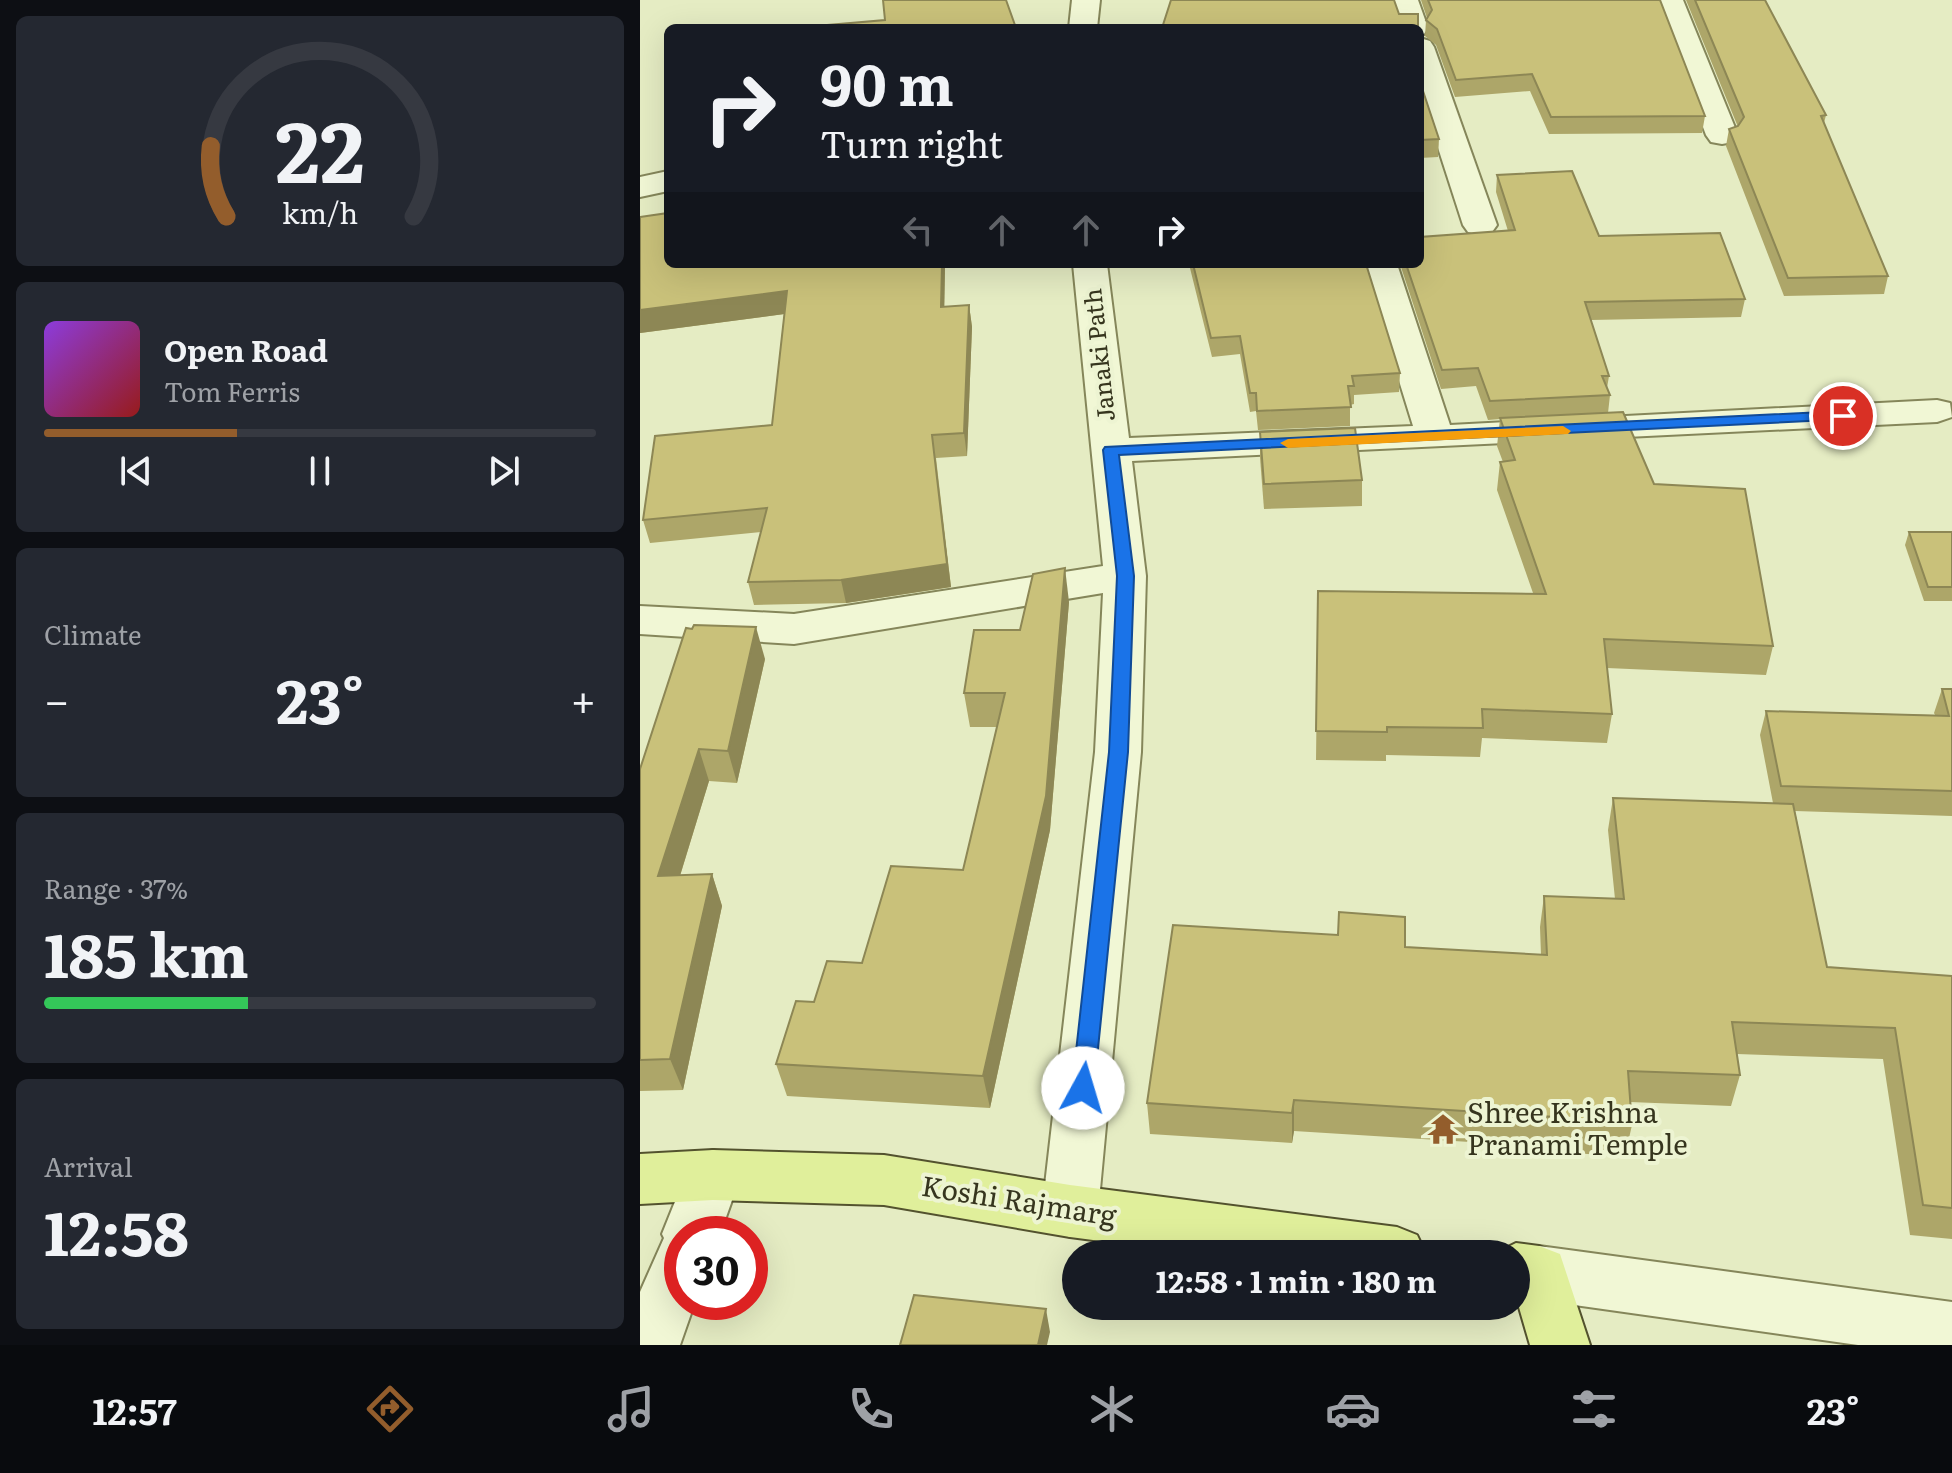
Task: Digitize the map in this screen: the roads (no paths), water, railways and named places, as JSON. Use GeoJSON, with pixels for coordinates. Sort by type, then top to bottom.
{"type":"FeatureCollection","features":[{"type":"Feature","properties":{"kind":"main road","name":"Koshi Rajmarg"},"geometry":{"type":"LineString","coordinates":[[640,1179],[713,1175],[884,1180],[1070,1211],[1291,1240]]}},
{"type":"Feature","properties":{"kind":"main road"},"geometry":{"type":"LineString","coordinates":[[1530,1276],[1560,1345]]}},
{"type":"Feature","properties":{"kind":"street"},"geometry":{"type":"LineString","coordinates":[[1083,24],[1086,0]]}},
{"type":"Feature","properties":{"kind":"street"},"geometry":{"type":"LineString","coordinates":[[1404,0],[1413,24]]}},
{"type":"Feature","properties":{"kind":"street"},"geometry":{"type":"LineString","coordinates":[[1669,0],[1722,135]]}},
{"type":"Feature","properties":{"kind":"street"},"geometry":{"type":"LineString","coordinates":[[1424,59],[1480,225]]}},
{"type":"Feature","properties":{"kind":"street"},"geometry":{"type":"LineString","coordinates":[[640,187],[664,182]]}},
{"type":"Feature","properties":{"kind":"street","name":"Janaki Path"},"geometry":{"type":"LineString","coordinates":[[1070,1211],[1118,752],[1125,576],[1090,268]]}},
{"type":"Feature","properties":{"kind":"street"},"geometry":{"type":"LineString","coordinates":[[1381,268],[1435,437]]}},
{"type":"Feature","properties":{"kind":"street"},"geometry":{"type":"LineString","coordinates":[[1111,450],[1937,411]]}},
{"type":"Feature","properties":{"kind":"street"},"geometry":{"type":"LineString","coordinates":[[640,620],[794,629],[1125,576]]}},
{"type":"Feature","properties":{"kind":"street"},"geometry":{"type":"LineString","coordinates":[[698,1216],[713,1175]]}},
{"type":"Feature","properties":{"kind":"street"},"geometry":{"type":"LineString","coordinates":[[1530,1271],[1952,1330]]}},
{"type":"Feature","properties":{"kind":"street"},"geometry":{"type":"LineString","coordinates":[[650,1345],[664,1307]]}},
{"type":"Feature","properties":{"kind":"place","name":"Shree Krishna Pranami Temple"},"geometry":{"type":"Point","coordinates":[1443,1129]}}]}
